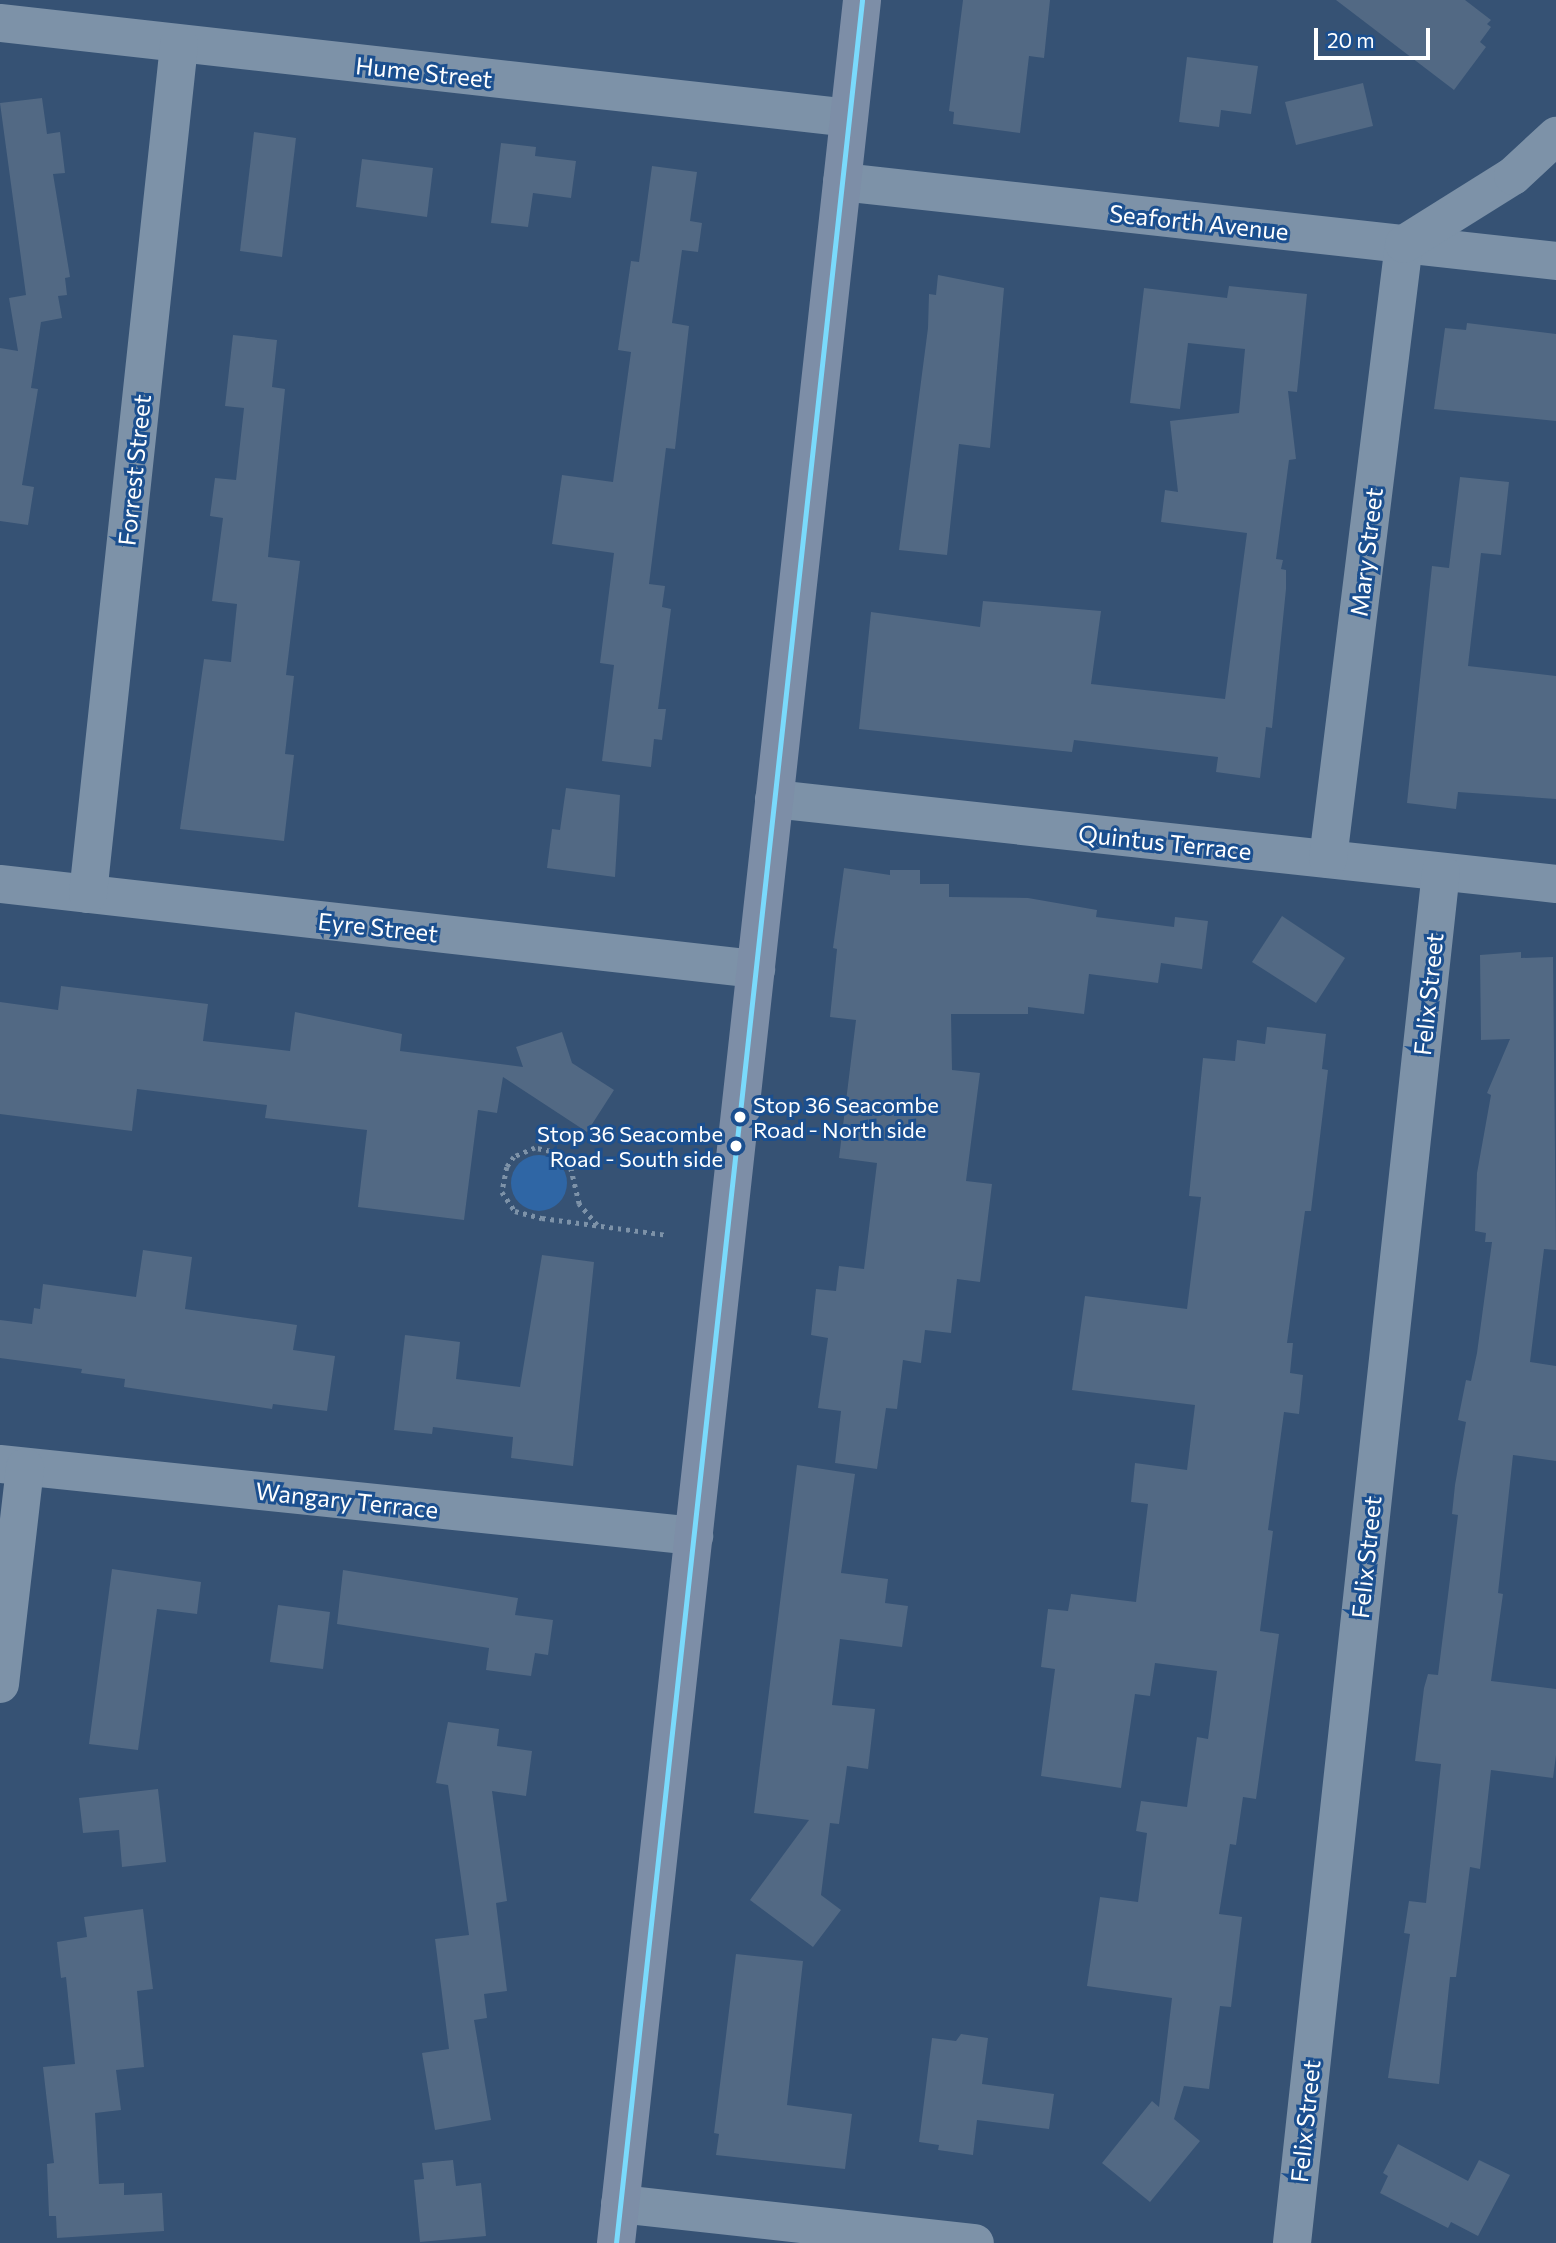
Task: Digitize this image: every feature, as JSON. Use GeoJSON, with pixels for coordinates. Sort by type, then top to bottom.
{"type":"FeatureCollection","features":[{"type":"Feature","properties":{"kind":"main road"},"geometry":{"type":"LineString","coordinates":[[615,2243],[862,0]]}},
{"type":"Feature","properties":{"kind":"street","name":"Hume Street"},"geometry":{"type":"LineString","coordinates":[[0,23],[849,118]]}},
{"type":"Feature","properties":{"kind":"street","name":"Forrest Street"},"geometry":{"type":"LineString","coordinates":[[88,894],[179,45]]}},
{"type":"Feature","properties":{"kind":"street"},"geometry":{"type":"LineString","coordinates":[[1404,244],[1513,176],[1556,136]]}},
{"type":"Feature","properties":{"kind":"street","name":"Seaforth Avenue"},"geometry":{"type":"LineString","coordinates":[[842,182],[1556,261]]}},
{"type":"Feature","properties":{"kind":"street","name":"Mary Street"},"geometry":{"type":"LineString","coordinates":[[1328,859],[1404,244]]}},
{"type":"Feature","properties":{"kind":"street","name":"Quintus Terrace"},"geometry":{"type":"LineString","coordinates":[[774,799],[1556,884]]}},
{"type":"Feature","properties":{"kind":"street","name":"Felix Street"},"geometry":{"type":"LineString","coordinates":[[1292,2243],[1441,872]]}},
{"type":"Feature","properties":{"kind":"street","name":"Eyre Street"},"geometry":{"type":"LineString","coordinates":[[0,884],[756,969]]}},
{"type":"Feature","properties":{"kind":"street"},"geometry":{"type":"LineString","coordinates":[[0,1684],[13,1465]]}},
{"type":"Feature","properties":{"kind":"street","name":"Wangary Terrace"},"geometry":{"type":"LineString","coordinates":[[13,1465],[694,1535]]}},
{"type":"Feature","properties":{"kind":"street"},"geometry":{"type":"LineString","coordinates":[[620,2204],[975,2243]]}},
{"type":"Feature","properties":{"kind":"path"},"geometry":{"type":"LineString","coordinates":[[597,1225],[579,1203],[569,1162],[558,1153],[535,1148],[514,1157],[507,1167],[502,1192],[515,1211],[597,1225],[667,1235]]}},
{"type":"Feature","properties":{"kind":"shaded area"},"geometry":{"type":"Polygon","coordinates":[[[539,1155],[550,1157],[559,1163],[565,1172],[565,1194],[559,1203],[550,1209],[539,1211],[528,1209],[519,1203],[513,1194],[511,1183],[513,1172],[519,1163],[528,1157],[539,1155]]]}},
{"type":"Feature","properties":{"kind":"building"},"geometry":{"type":"Polygon","coordinates":[[[963,0],[1050,0],[1044,58],[1029,56],[1020,133],[953,124],[954,112],[949,111],[963,0]]]}},
{"type":"Feature","properties":{"kind":"building"},"geometry":{"type":"Polygon","coordinates":[[[1336,0],[1465,0],[1491,20],[1487,24],[1491,27],[1480,42],[1486,47],[1454,90],[1336,0]]]}},
{"type":"Feature","properties":{"kind":"building"},"geometry":{"type":"Polygon","coordinates":[[[1187,57],[1258,66],[1251,114],[1221,110],[1219,127],[1179,122],[1187,57]]]}},
{"type":"Feature","properties":{"kind":"building"},"geometry":{"type":"Polygon","coordinates":[[[1363,83],[1373,126],[1296,145],[1285,102],[1363,83]]]}},
{"type":"Feature","properties":{"kind":"building"},"geometry":{"type":"Polygon","coordinates":[[[42,98],[47,134],[60,132],[65,173],[53,174],[70,277],[65,278],[67,295],[58,296],[62,318],[41,322],[31,388],[38,389],[22,485],[34,487],[28,525],[0,521],[0,348],[18,351],[9,298],[26,295],[0,103],[42,98]]]}},
{"type":"Feature","properties":{"kind":"building"},"geometry":{"type":"Polygon","coordinates":[[[254,132],[296,138],[282,257],[240,251],[254,132]]]}},
{"type":"Feature","properties":{"kind":"building"},"geometry":{"type":"Polygon","coordinates":[[[501,143],[536,147],[535,156],[576,161],[571,198],[533,193],[528,227],[491,223],[501,143]]]}},
{"type":"Feature","properties":{"kind":"building"},"geometry":{"type":"Polygon","coordinates":[[[362,159],[433,168],[427,217],[356,207],[362,159]]]}},
{"type":"Feature","properties":{"kind":"building"},"geometry":{"type":"Polygon","coordinates":[[[652,166],[697,172],[690,221],[702,223],[698,252],[682,250],[672,323],[689,326],[675,449],[666,448],[649,584],[665,586],[662,607],[671,609],[658,709],[666,709],[662,740],[654,739],[651,767],[602,761],[614,665],[600,663],[614,553],[552,544],[562,475],[613,482],[631,352],[618,350],[631,261],[639,262],[652,166]]]}},
{"type":"Feature","properties":{"kind":"building"},"geometry":{"type":"Polygon","coordinates":[[[938,275],[1004,288],[990,448],[959,444],[947,555],[899,550],[928,328],[929,294],[936,295],[938,275]]]}},
{"type":"Feature","properties":{"kind":"building"},"geometry":{"type":"Polygon","coordinates":[[[1229,286],[1307,294],[1297,392],[1288,391],[1296,459],[1289,460],[1276,559],[1283,560],[1281,569],[1286,570],[1286,589],[1272,728],[1266,727],[1260,778],[1216,772],[1218,757],[1074,740],[1072,752],[859,729],[871,612],[980,627],[983,601],[1101,611],[1091,684],[1225,699],[1247,533],[1161,522],[1165,490],[1178,492],[1170,421],[1239,413],[1245,349],[1188,343],[1180,409],[1130,403],[1144,288],[1227,298],[1229,286]]]}},
{"type":"Feature","properties":{"kind":"building"},"geometry":{"type":"Polygon","coordinates":[[[1467,323],[1556,334],[1556,421],[1434,409],[1445,328],[1466,330],[1467,323]]]}},
{"type":"Feature","properties":{"kind":"building"},"geometry":{"type":"Polygon","coordinates":[[[233,335],[277,340],[272,387],[285,389],[268,557],[300,561],[286,675],[294,676],[285,754],[294,755],[284,841],[180,829],[204,659],[231,662],[237,604],[212,601],[223,518],[210,516],[215,478],[236,480],[244,408],[225,406],[233,335]]]}},
{"type":"Feature","properties":{"kind":"building"},"geometry":{"type":"Polygon","coordinates":[[[1460,477],[1509,482],[1501,555],[1481,553],[1468,666],[1556,676],[1556,799],[1458,792],[1456,809],[1407,803],[1432,566],[1449,568],[1460,477]]]}},
{"type":"Feature","properties":{"kind":"building"},"geometry":{"type":"Polygon","coordinates":[[[566,788],[620,795],[615,877],[547,868],[552,829],[560,830],[566,788]]]}},
{"type":"Feature","properties":{"kind":"building"},"geometry":{"type":"Polygon","coordinates":[[[844,868],[890,875],[890,870],[920,870],[920,884],[949,884],[949,897],[1028,898],[1097,910],[1096,917],[1174,927],[1175,917],[1208,921],[1202,969],[1161,963],[1158,983],[1089,974],[1084,1014],[1028,1007],[1028,1014],[951,1014],[952,1070],[980,1073],[966,1181],[992,1184],[980,1282],[957,1279],[951,1333],[925,1330],[921,1363],[903,1360],[897,1409],[886,1408],[877,1469],[835,1463],[841,1411],[818,1408],[828,1338],[811,1335],[816,1289],[836,1291],[839,1266],[864,1269],[877,1163],[839,1158],[856,1020],[830,1017],[837,949],[833,948],[844,868]]]}},
{"type":"Feature","properties":{"kind":"building"},"geometry":{"type":"Polygon","coordinates":[[[1282,916],[1345,958],[1316,1003],[1252,962],[1282,916]]]}},
{"type":"Feature","properties":{"kind":"building"},"geometry":{"type":"Polygon","coordinates":[[[1521,952],[1521,958],[1553,957],[1556,1250],[1544,1249],[1530,1362],[1556,1366],[1556,1461],[1513,1455],[1498,1593],[1503,1594],[1491,1681],[1556,1689],[1556,1755],[1553,1778],[1491,1770],[1480,1869],[1470,1867],[1456,1977],[1450,1977],[1439,2084],[1388,2078],[1410,1934],[1404,1933],[1409,1901],[1426,1903],[1441,1764],[1415,1761],[1424,1688],[1428,1674],[1438,1675],[1458,1515],[1452,1514],[1455,1485],[1466,1422],[1458,1420],[1466,1380],[1471,1381],[1477,1353],[1492,1242],[1485,1242],[1486,1233],[1475,1231],[1477,1173],[1491,1095],[1487,1093],[1510,1039],[1481,1040],[1480,955],[1521,952]]]}},
{"type":"Feature","properties":{"kind":"building"},"geometry":{"type":"Polygon","coordinates":[[[61,986],[208,1004],[203,1041],[290,1051],[295,1012],[402,1034],[400,1051],[523,1067],[516,1047],[562,1032],[572,1063],[614,1090],[587,1132],[503,1077],[497,1113],[478,1110],[464,1220],[358,1207],[367,1130],[265,1118],[267,1105],[137,1089],[132,1131],[0,1114],[0,1002],[58,1010],[61,986]]]}},
{"type":"Feature","properties":{"kind":"building"},"geometry":{"type":"Polygon","coordinates":[[[1267,1027],[1326,1034],[1322,1069],[1328,1070],[1311,1211],[1305,1211],[1287,1343],[1293,1343],[1290,1373],[1303,1375],[1299,1414],[1284,1412],[1268,1530],[1273,1531],[1260,1631],[1279,1634],[1256,1799],[1243,1797],[1236,1845],[1230,1844],[1219,1914],[1242,1917],[1231,2007],[1220,2006],[1209,2089],[1184,2086],[1174,2119],[1200,2141],[1150,2202],[1102,2163],[1152,2101],[1159,2107],[1172,1998],[1087,1986],[1100,1897],[1138,1902],[1147,1833],[1136,1831],[1141,1801],[1187,1807],[1197,1737],[1208,1739],[1217,1671],[1155,1663],[1150,1696],[1135,1694],[1121,1788],[1041,1776],[1055,1669],[1041,1667],[1048,1609],[1068,1611],[1071,1594],[1136,1602],[1148,1504],[1131,1502],[1135,1463],[1187,1470],[1195,1405],[1072,1390],[1085,1296],[1187,1309],[1201,1197],[1189,1196],[1203,1058],[1235,1061],[1237,1040],[1265,1044],[1267,1027]]]}},
{"type":"Feature","properties":{"kind":"building"},"geometry":{"type":"Polygon","coordinates":[[[143,1250],[192,1257],[185,1309],[297,1325],[293,1350],[335,1356],[327,1411],[273,1404],[272,1409],[124,1387],[125,1379],[81,1373],[82,1369],[0,1358],[0,1320],[32,1324],[34,1308],[40,1309],[43,1284],[136,1297],[143,1250]]]}},
{"type":"Feature","properties":{"kind":"building"},"geometry":{"type":"Polygon","coordinates":[[[542,1255],[594,1262],[573,1466],[511,1458],[513,1437],[433,1427],[432,1434],[394,1430],[405,1335],[460,1342],[456,1379],[520,1387],[542,1255]]]}},
{"type":"Feature","properties":{"kind":"building"},"geometry":{"type":"Polygon","coordinates":[[[797,1465],[855,1474],[841,1573],[888,1579],[885,1603],[908,1606],[902,1647],[840,1639],[832,1705],[875,1709],[868,1769],[847,1766],[839,1824],[830,1823],[821,1895],[841,1910],[813,1947],[750,1900],[809,1820],[754,1813],[797,1465]]]}},
{"type":"Feature","properties":{"kind":"building"},"geometry":{"type":"Polygon","coordinates":[[[112,1569],[201,1582],[197,1614],[157,1609],[138,1750],[89,1744],[112,1569]]]}},
{"type":"Feature","properties":{"kind":"building"},"geometry":{"type":"Polygon","coordinates":[[[343,1570],[518,1598],[515,1615],[553,1620],[548,1655],[535,1653],[531,1676],[486,1670],[489,1648],[337,1624],[343,1570]]]}},
{"type":"Feature","properties":{"kind":"building"},"geometry":{"type":"Polygon","coordinates":[[[278,1605],[330,1612],[323,1669],[270,1662],[278,1605]]]}},
{"type":"Feature","properties":{"kind":"building"},"geometry":{"type":"Polygon","coordinates":[[[448,1722],[499,1729],[497,1746],[532,1751],[526,1796],[492,1791],[507,1901],[496,1903],[507,1991],[484,1994],[487,2018],[474,2020],[491,2120],[435,2130],[422,2053],[449,2049],[435,1939],[469,1935],[448,1785],[436,1783],[448,1722]]]}},
{"type":"Feature","properties":{"kind":"building"},"geometry":{"type":"Polygon","coordinates":[[[158,1789],[166,1862],[122,1867],[119,1830],[83,1833],[79,1798],[158,1789]]]}},
{"type":"Feature","properties":{"kind":"building"},"geometry":{"type":"Polygon","coordinates":[[[143,1909],[153,1989],[137,1991],[144,2067],[116,2070],[121,2110],[95,2113],[99,2184],[124,2183],[124,2195],[162,2193],[164,2231],[57,2238],[56,2216],[49,2216],[47,2164],[54,2163],[43,2067],[75,2064],[66,1977],[61,1978],[57,1942],[87,1937],[84,1917],[143,1909]]]}},
{"type":"Feature","properties":{"kind":"building"},"geometry":{"type":"Polygon","coordinates":[[[736,1954],[803,1961],[787,2105],[852,2114],[845,2169],[716,2155],[719,2134],[714,2133],[736,1954]]]}},
{"type":"Feature","properties":{"kind":"building"},"geometry":{"type":"Polygon","coordinates":[[[961,2034],[988,2038],[982,2084],[1054,2094],[1049,2129],[977,2120],[973,2155],[938,2150],[939,2145],[919,2142],[932,2038],[956,2041],[961,2034]]]}},
{"type":"Feature","properties":{"kind":"building"},"geometry":{"type":"Polygon","coordinates":[[[1398,2144],[1468,2181],[1479,2160],[1510,2175],[1478,2236],[1451,2222],[1448,2228],[1380,2193],[1388,2176],[1383,2173],[1398,2144]]]}},
{"type":"Feature","properties":{"kind":"building"},"geometry":{"type":"Polygon","coordinates":[[[453,2160],[456,2186],[481,2183],[486,2236],[420,2242],[414,2180],[424,2179],[422,2163],[453,2160]]]}},
{"type":"Feature","properties":{"kind":"transit line"},"geometry":{"type":"LineString","coordinates":[[616,2243],[862,0]]}},
{"type":"Feature","properties":{"kind":"place","name":"Stop 36 Seacombe Road - North side"},"geometry":{"type":"Point","coordinates":[740,1117]}},
{"type":"Feature","properties":{"kind":"place","name":"Stop 36 Seacombe Road - South side"},"geometry":{"type":"Point","coordinates":[736,1146]}}]}
